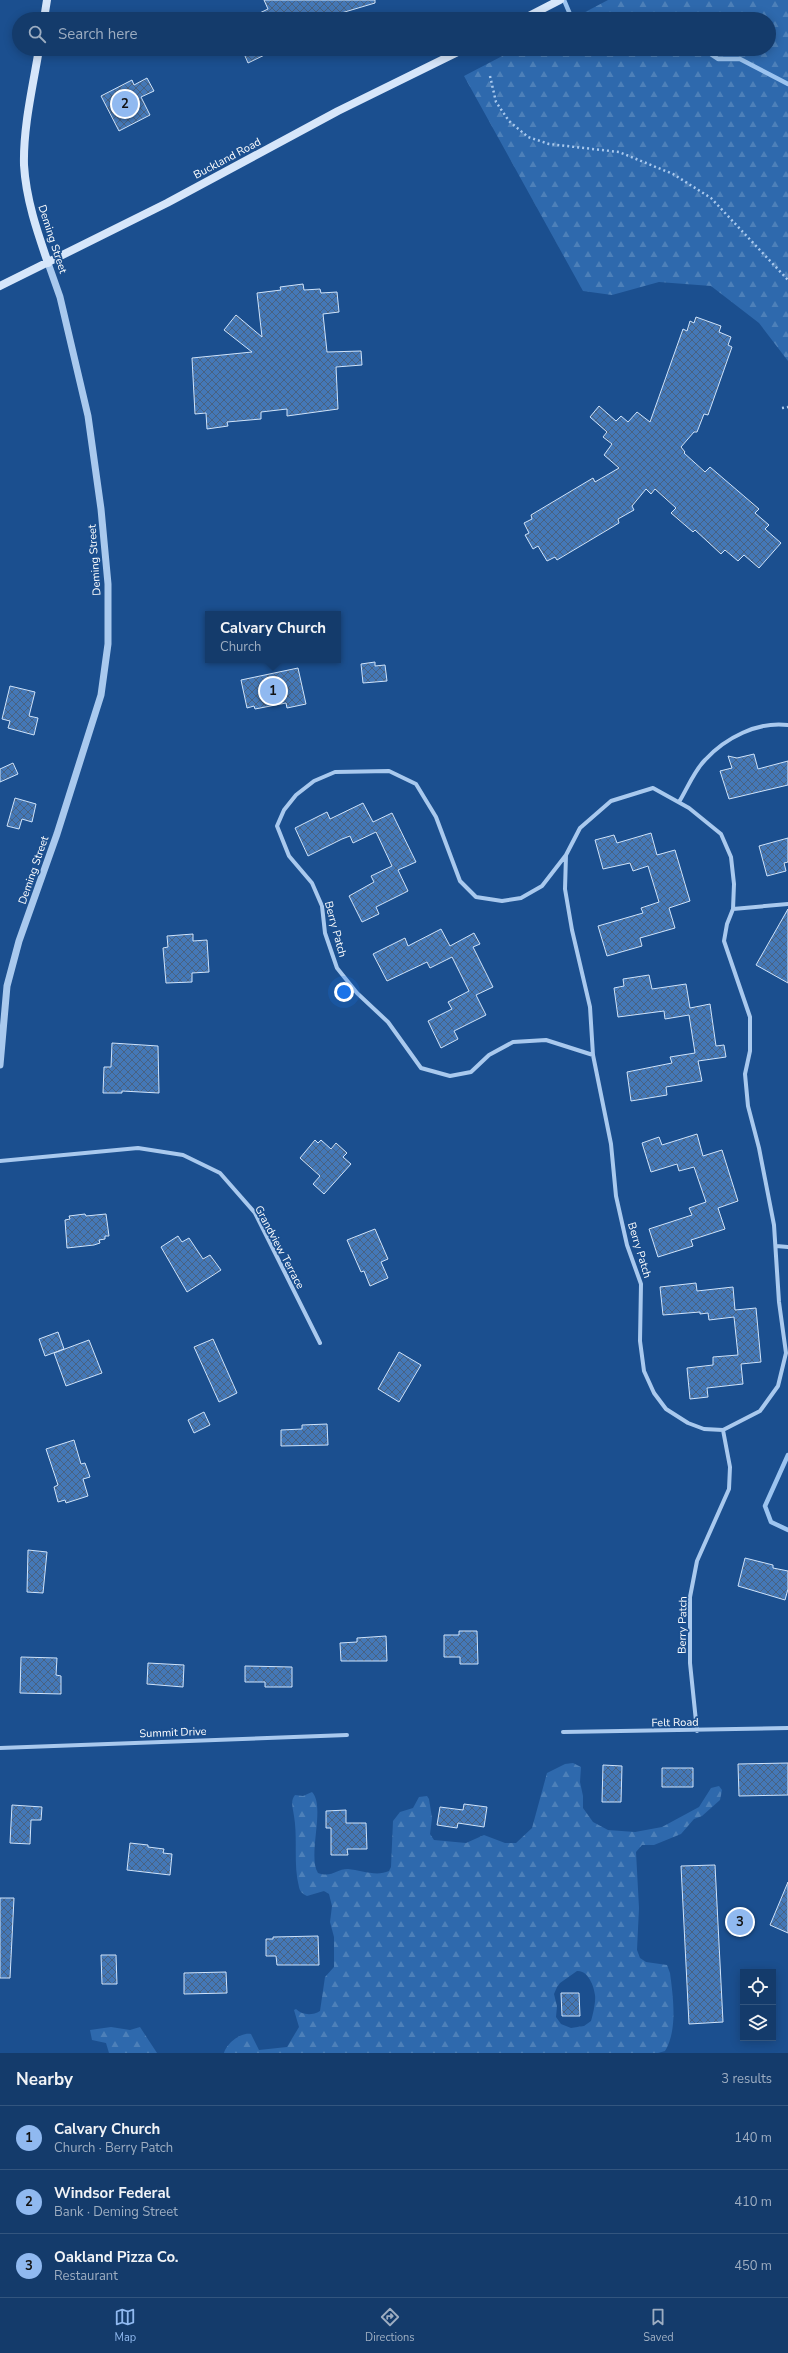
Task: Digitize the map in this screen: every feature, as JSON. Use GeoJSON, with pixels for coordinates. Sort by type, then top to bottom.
{"type":"FeatureCollection","features":[{"type":"Feature","properties":{"kind":"main road"},"geometry":{"type":"LineString","coordinates":[[45,12],[47,0]]}},
{"type":"Feature","properties":{"kind":"main road"},"geometry":{"type":"LineString","coordinates":[[537,12],[560,0]]}},
{"type":"Feature","properties":{"kind":"main road","name":"Deming Street"},"geometry":{"type":"LineString","coordinates":[[38,56],[29,110],[24,164],[31,212],[48,263]]}},
{"type":"Feature","properties":{"kind":"main road","name":"Buckland Road"},"geometry":{"type":"LineString","coordinates":[[0,286],[48,263],[338,111],[450,56]]}},
{"type":"Feature","properties":{"kind":"street","name":"Deming Street"},"geometry":{"type":"LineString","coordinates":[[0,1065],[1,1021],[7,986],[19,941],[57,834],[100,695],[108,644],[108,584],[102,509],[88,416],[60,297],[48,263]]}},
{"type":"Feature","properties":{"kind":"street"},"geometry":{"type":"LineString","coordinates":[[679,802],[704,760],[725,743],[754,728],[779,724],[788,725]]}},
{"type":"Feature","properties":{"kind":"street","name":"Berry Patch"},"geometry":{"type":"LineString","coordinates":[[566,855],[565,889],[572,930],[590,1007],[593,1055],[611,1144],[616,1196],[627,1245],[641,1284],[640,1341],[644,1371],[654,1394],[666,1409],[688,1423],[699,1427],[723,1430],[760,1411],[778,1386],[786,1352],[779,1302],[774,1225],[759,1148],[748,1106],[745,1074],[750,1051],[750,1016],[724,942],[727,924],[733,909],[734,884],[731,857],[721,834],[689,808],[653,788],[611,801],[580,828],[566,855],[542,886],[521,898],[502,901],[476,897],[460,881],[436,817],[416,784],[389,771],[335,772],[314,781],[296,795],[284,810],[277,826],[289,856],[312,882],[322,906],[325,933],[337,968],[357,993],[388,1022],[421,1068],[450,1076],[471,1072],[489,1055],[513,1042],[546,1040],[593,1055]]}},
{"type":"Feature","properties":{"kind":"street"},"geometry":{"type":"LineString","coordinates":[[733,909],[788,904]]}},
{"type":"Feature","properties":{"kind":"street","name":"Grandview Terrace"},"geometry":{"type":"LineString","coordinates":[[0,1161],[138,1148],[183,1155],[220,1173],[255,1213],[320,1343]]}},
{"type":"Feature","properties":{"kind":"street"},"geometry":{"type":"LineString","coordinates":[[776,1246],[788,1247]]}},
{"type":"Feature","properties":{"kind":"street","name":"Berry Patch"},"geometry":{"type":"LineString","coordinates":[[697,1731],[690,1663],[690,1596],[697,1561],[729,1489],[730,1468],[723,1430]]}},
{"type":"Feature","properties":{"kind":"street","name":"Felt Road"},"geometry":{"type":"LineString","coordinates":[[563,1732],[697,1731],[788,1728]]}},
{"type":"Feature","properties":{"kind":"street","name":"Summit Drive"},"geometry":{"type":"LineString","coordinates":[[0,1748],[347,1734]]}},
{"type":"Feature","properties":{"kind":"path"},"geometry":{"type":"LineString","coordinates":[[490,76],[496,102],[509,121],[528,137],[549,144],[619,152],[673,174],[711,198],[788,280]]}},
{"type":"Feature","properties":{"kind":"path"},"geometry":{"type":"LineString","coordinates":[[782,408],[788,406]]}},
{"type":"Feature","properties":{"kind":"green space"},"geometry":{"type":"Polygon","coordinates":[[[608,0],[788,0],[788,361],[759,323],[711,286],[659,282],[612,295],[583,291],[464,76],[503,56],[776,56],[776,12],[585,12],[608,0]]]}},
{"type":"Feature","properties":{"kind":"green space"},"geometry":{"type":"Polygon","coordinates":[[[573,1763],[581,1767],[580,1782],[583,1796],[583,1808],[593,1822],[608,1830],[635,1832],[662,1827],[699,1807],[711,1788],[719,1786],[722,1790],[720,1800],[702,1816],[694,1819],[681,1834],[654,1845],[642,1845],[636,1852],[639,1908],[637,1950],[640,1958],[646,1962],[667,1965],[670,1973],[674,2013],[672,2033],[665,2051],[658,2053],[224,2053],[231,2042],[239,2036],[247,2034],[251,2034],[259,2050],[287,2047],[299,2027],[294,2010],[296,2009],[301,2013],[307,2014],[314,2014],[320,2011],[325,1977],[334,1967],[334,1937],[330,1922],[332,1906],[329,1894],[324,1891],[307,1896],[302,1893],[299,1887],[296,1869],[295,1825],[292,1805],[293,1797],[295,1795],[303,1796],[312,1792],[316,1799],[317,1819],[314,1855],[318,1873],[330,1874],[348,1869],[368,1873],[384,1873],[389,1871],[391,1867],[393,1821],[400,1812],[413,1808],[419,1797],[427,1796],[429,1799],[432,1818],[430,1834],[434,1840],[466,1843],[484,1835],[505,1843],[516,1843],[532,1828],[547,1773],[565,1764],[573,1763]],[[577,1971],[560,1983],[554,1994],[557,2006],[556,2017],[561,2024],[571,2028],[584,2026],[591,2021],[594,2008],[595,1998],[593,1987],[590,1979],[581,1971],[577,1971]]]}},
{"type":"Feature","properties":{"kind":"green space"},"geometry":{"type":"Polygon","coordinates":[[[111,2027],[130,2030],[140,2027],[157,2053],[109,2053],[106,2043],[92,2040],[90,2030],[111,2027]]]}},
{"type":"Feature","properties":{"kind":"building"},"geometry":{"type":"Polygon","coordinates":[[[264,0],[375,0],[375,3],[345,12],[262,12],[268,9],[264,0]]]}},
{"type":"Feature","properties":{"kind":"building"},"geometry":{"type":"Polygon","coordinates":[[[245,56],[262,56],[248,63],[245,56]]]}},
{"type":"Feature","properties":{"kind":"building"},"geometry":{"type":"Polygon","coordinates":[[[147,78],[154,91],[141,97],[150,115],[119,131],[101,96],[132,80],[134,85],[147,78]]]}},
{"type":"Feature","properties":{"kind":"building"},"geometry":{"type":"Polygon","coordinates":[[[303,284],[304,290],[320,289],[321,293],[337,292],[339,312],[323,314],[327,352],[361,351],[362,365],[336,367],[338,409],[287,416],[287,409],[261,412],[261,419],[227,422],[228,426],[207,429],[206,413],[195,414],[192,358],[252,352],[224,330],[236,315],[262,337],[257,293],[281,290],[280,287],[303,284]]]}},
{"type":"Feature","properties":{"kind":"building"},"geometry":{"type":"Polygon","coordinates":[[[696,317],[721,326],[719,332],[731,337],[728,345],[732,347],[708,415],[704,414],[697,432],[694,432],[681,447],[685,452],[684,453],[705,472],[710,467],[759,509],[755,513],[769,525],[765,529],[781,543],[759,568],[744,555],[738,561],[725,550],[721,554],[695,530],[693,532],[671,513],[676,508],[655,489],[651,494],[646,489],[632,506],[634,510],[618,519],[619,523],[557,560],[555,557],[547,561],[538,546],[533,549],[525,535],[529,533],[524,523],[532,519],[531,515],[593,478],[595,482],[619,468],[604,455],[612,444],[603,437],[607,432],[590,417],[599,406],[616,421],[621,416],[628,422],[637,412],[650,422],[683,329],[687,331],[690,321],[694,323],[696,317]]]}},
{"type":"Feature","properties":{"kind":"building"},"geometry":{"type":"Polygon","coordinates":[[[375,662],[375,666],[385,665],[387,681],[363,683],[361,664],[375,662]]]}},
{"type":"Feature","properties":{"kind":"building"},"geometry":{"type":"Polygon","coordinates":[[[298,668],[306,704],[287,708],[286,703],[255,709],[254,706],[247,708],[241,680],[298,668]]]}},
{"type":"Feature","properties":{"kind":"building"},"geometry":{"type":"Polygon","coordinates":[[[10,686],[35,692],[29,716],[38,718],[34,735],[8,728],[10,721],[2,719],[10,686]]]}},
{"type":"Feature","properties":{"kind":"building"},"geometry":{"type":"Polygon","coordinates":[[[754,754],[758,769],[788,761],[788,785],[729,799],[720,771],[732,768],[728,756],[737,758],[754,754]]]}},
{"type":"Feature","properties":{"kind":"building"},"geometry":{"type":"Polygon","coordinates":[[[13,763],[18,774],[0,782],[0,769],[13,763]]]}},
{"type":"Feature","properties":{"kind":"building"},"geometry":{"type":"Polygon","coordinates":[[[15,798],[36,804],[32,822],[22,819],[19,829],[7,826],[15,798]]]}},
{"type":"Feature","properties":{"kind":"building"},"geometry":{"type":"Polygon","coordinates":[[[363,803],[373,822],[392,813],[416,862],[398,870],[408,891],[376,907],[379,914],[362,922],[349,896],[374,882],[371,876],[392,866],[376,832],[353,843],[350,836],[308,856],[295,828],[327,812],[330,819],[363,803]]]}},
{"type":"Feature","properties":{"kind":"building"},"geometry":{"type":"Polygon","coordinates":[[[651,833],[657,855],[675,850],[690,901],[669,908],[675,928],[640,938],[642,946],[607,956],[598,926],[643,913],[641,908],[659,902],[648,866],[633,871],[630,863],[603,869],[595,840],[614,835],[617,843],[651,833]]]}},
{"type":"Feature","properties":{"kind":"building"},"geometry":{"type":"Polygon","coordinates":[[[788,838],[788,862],[784,863],[786,871],[767,876],[759,846],[788,838]]]}},
{"type":"Feature","properties":{"kind":"building"},"geometry":{"type":"Polygon","coordinates":[[[788,909],[788,983],[756,965],[788,909]]]}},
{"type":"Feature","properties":{"kind":"building"},"geometry":{"type":"Polygon","coordinates":[[[441,929],[450,946],[474,933],[480,944],[473,947],[493,987],[476,995],[486,1015],[454,1031],[458,1039],[441,1048],[428,1021],[452,1009],[448,1002],[469,991],[452,957],[430,968],[427,962],[387,981],[373,954],[405,938],[408,946],[441,929]]]}},
{"type":"Feature","properties":{"kind":"building"},"geometry":{"type":"Polygon","coordinates":[[[193,934],[193,941],[207,940],[209,972],[192,973],[192,982],[166,983],[163,948],[168,947],[167,936],[193,934]]]}},
{"type":"Feature","properties":{"kind":"building"},"geometry":{"type":"Polygon","coordinates":[[[649,975],[652,989],[686,984],[690,1008],[710,1004],[716,1046],[724,1045],[726,1057],[698,1061],[702,1081],[666,1087],[667,1095],[631,1101],[627,1072],[672,1063],[670,1057],[695,1053],[689,1015],[665,1019],[664,1011],[618,1017],[614,988],[624,986],[623,979],[649,975]]]}},
{"type":"Feature","properties":{"kind":"building"},"geometry":{"type":"Polygon","coordinates":[[[112,1043],[158,1046],[159,1093],[122,1091],[122,1093],[103,1093],[104,1067],[111,1067],[112,1043]]]}},
{"type":"Feature","properties":{"kind":"building"},"geometry":{"type":"Polygon","coordinates":[[[697,1134],[703,1156],[722,1150],[738,1201],[718,1208],[725,1229],[691,1240],[693,1246],[658,1257],[649,1229],[692,1215],[689,1208],[706,1202],[694,1167],[679,1171],[677,1164],[651,1172],[642,1143],[659,1137],[662,1145],[697,1134]]]}},
{"type":"Feature","properties":{"kind":"building"},"geometry":{"type":"Polygon","coordinates":[[[315,1140],[318,1143],[321,1140],[331,1149],[336,1143],[347,1153],[343,1157],[351,1164],[324,1194],[313,1184],[320,1176],[300,1158],[315,1140]]]}},
{"type":"Feature","properties":{"kind":"building"},"geometry":{"type":"Polygon","coordinates":[[[85,1214],[86,1216],[106,1214],[109,1236],[105,1236],[105,1239],[99,1240],[100,1243],[94,1245],[67,1248],[65,1220],[70,1219],[69,1216],[85,1214]]]}},
{"type":"Feature","properties":{"kind":"building"},"geometry":{"type":"Polygon","coordinates":[[[375,1229],[388,1259],[381,1262],[388,1278],[370,1286],[364,1271],[361,1272],[347,1240],[375,1229]]]}},
{"type":"Feature","properties":{"kind":"building"},"geometry":{"type":"Polygon","coordinates":[[[178,1236],[182,1242],[189,1238],[203,1259],[210,1255],[221,1270],[187,1292],[161,1247],[178,1236]]]}},
{"type":"Feature","properties":{"kind":"building"},"geometry":{"type":"Polygon","coordinates":[[[696,1283],[697,1291],[733,1287],[735,1310],[756,1308],[761,1362],[741,1364],[743,1384],[707,1388],[708,1397],[690,1399],[687,1368],[713,1365],[713,1357],[738,1355],[734,1317],[709,1320],[708,1313],[700,1314],[700,1312],[663,1315],[660,1287],[696,1283]]]}},
{"type":"Feature","properties":{"kind":"building"},"geometry":{"type":"Polygon","coordinates":[[[58,1332],[64,1349],[45,1356],[39,1339],[58,1332]]]}},
{"type":"Feature","properties":{"kind":"building"},"geometry":{"type":"Polygon","coordinates":[[[213,1339],[237,1393],[219,1402],[194,1347],[213,1339]]]}},
{"type":"Feature","properties":{"kind":"building"},"geometry":{"type":"Polygon","coordinates":[[[89,1340],[102,1373],[66,1386],[54,1353],[89,1340]]]}},
{"type":"Feature","properties":{"kind":"building"},"geometry":{"type":"Polygon","coordinates":[[[399,1352],[421,1365],[399,1402],[378,1389],[399,1352]]]}},
{"type":"Feature","properties":{"kind":"building"},"geometry":{"type":"Polygon","coordinates":[[[204,1412],[210,1425],[194,1433],[188,1420],[204,1412]]]}},
{"type":"Feature","properties":{"kind":"building"},"geometry":{"type":"Polygon","coordinates":[[[327,1424],[328,1445],[281,1446],[281,1430],[302,1429],[302,1425],[327,1424]]]}},
{"type":"Feature","properties":{"kind":"building"},"geometry":{"type":"Polygon","coordinates":[[[74,1440],[81,1464],[85,1463],[90,1477],[83,1479],[88,1496],[66,1503],[65,1500],[58,1502],[54,1487],[58,1485],[46,1449],[74,1440]]]}},
{"type":"Feature","properties":{"kind":"building"},"geometry":{"type":"Polygon","coordinates":[[[28,1550],[47,1552],[43,1593],[27,1592],[28,1550]]]}},
{"type":"Feature","properties":{"kind":"building"},"geometry":{"type":"Polygon","coordinates":[[[745,1558],[773,1565],[773,1568],[788,1571],[788,1589],[785,1600],[738,1586],[745,1558]]]}},
{"type":"Feature","properties":{"kind":"building"},"geometry":{"type":"Polygon","coordinates":[[[459,1631],[477,1631],[478,1664],[460,1664],[460,1657],[444,1657],[444,1635],[459,1635],[459,1631]]]}},
{"type":"Feature","properties":{"kind":"building"},"geometry":{"type":"Polygon","coordinates":[[[386,1636],[387,1661],[341,1661],[340,1643],[357,1642],[357,1638],[386,1636]]]}},
{"type":"Feature","properties":{"kind":"building"},"geometry":{"type":"Polygon","coordinates":[[[21,1657],[57,1658],[56,1675],[61,1676],[61,1694],[20,1693],[21,1657]]]}},
{"type":"Feature","properties":{"kind":"building"},"geometry":{"type":"Polygon","coordinates":[[[148,1663],[184,1665],[183,1687],[147,1684],[148,1663]]]}},
{"type":"Feature","properties":{"kind":"building"},"geometry":{"type":"Polygon","coordinates":[[[245,1666],[292,1667],[292,1687],[265,1687],[265,1682],[245,1682],[245,1666]]]}},
{"type":"Feature","properties":{"kind":"building"},"geometry":{"type":"Polygon","coordinates":[[[788,1763],[788,1795],[739,1796],[738,1764],[788,1763]]]}},
{"type":"Feature","properties":{"kind":"building"},"geometry":{"type":"Polygon","coordinates":[[[603,1765],[622,1766],[621,1802],[602,1802],[603,1765]]]}},
{"type":"Feature","properties":{"kind":"building"},"geometry":{"type":"Polygon","coordinates":[[[662,1768],[693,1768],[693,1787],[662,1787],[662,1768]]]}},
{"type":"Feature","properties":{"kind":"building"},"geometry":{"type":"Polygon","coordinates":[[[464,1804],[487,1807],[484,1827],[458,1823],[457,1828],[437,1825],[440,1807],[463,1810],[464,1804]]]}},
{"type":"Feature","properties":{"kind":"building"},"geometry":{"type":"Polygon","coordinates":[[[12,1805],[42,1807],[41,1820],[31,1820],[30,1844],[10,1843],[12,1805]]]}},
{"type":"Feature","properties":{"kind":"building"},"geometry":{"type":"Polygon","coordinates":[[[346,1810],[346,1823],[366,1823],[367,1849],[347,1849],[348,1855],[331,1855],[331,1828],[326,1828],[326,1811],[346,1810]]]}},
{"type":"Feature","properties":{"kind":"building"},"geometry":{"type":"Polygon","coordinates":[[[130,1843],[164,1849],[163,1853],[172,1854],[170,1875],[127,1870],[130,1843]]]}},
{"type":"Feature","properties":{"kind":"building"},"geometry":{"type":"Polygon","coordinates":[[[715,1865],[723,2022],[689,2024],[681,1866],[715,1865]]]}},
{"type":"Feature","properties":{"kind":"building"},"geometry":{"type":"Polygon","coordinates":[[[788,1882],[788,1933],[770,1925],[788,1882]]]}},
{"type":"Feature","properties":{"kind":"building"},"geometry":{"type":"Polygon","coordinates":[[[0,1898],[14,1898],[10,1978],[0,1978],[0,1898]]]}},
{"type":"Feature","properties":{"kind":"building"},"geometry":{"type":"Polygon","coordinates":[[[318,1936],[319,1965],[277,1965],[276,1956],[266,1956],[266,1939],[273,1939],[273,1937],[318,1936]]]}},
{"type":"Feature","properties":{"kind":"building"},"geometry":{"type":"Polygon","coordinates":[[[101,1955],[116,1955],[117,1984],[102,1984],[101,1955]]]}},
{"type":"Feature","properties":{"kind":"building"},"geometry":{"type":"Polygon","coordinates":[[[226,1972],[227,1993],[184,1994],[184,1973],[226,1972]]]}},
{"type":"Feature","properties":{"kind":"building"},"geometry":{"type":"Polygon","coordinates":[[[561,1993],[579,1993],[580,2016],[562,2016],[561,1993]]]}},
{"type":"Feature","properties":{"kind":"waterway"},"geometry":{"type":"LineString","coordinates":[[564,0],[569,12]]}},
{"type":"Feature","properties":{"kind":"waterway"},"geometry":{"type":"LineString","coordinates":[[714,56],[718,59],[740,59],[788,84]]}},
{"type":"Feature","properties":{"kind":"waterway"},"geometry":{"type":"LineString","coordinates":[[788,1455],[765,1506],[771,1522],[788,1530]]}},
{"type":"Feature","properties":{"kind":"place","name":"Windsor Federal"},"geometry":{"type":"Point","coordinates":[125,104]}},
{"type":"Feature","properties":{"kind":"place","name":"Calvary Church"},"geometry":{"type":"Point","coordinates":[273,691]}},
{"type":"Feature","properties":{"kind":"place","name":"Oakland Pizza Co."},"geometry":{"type":"Point","coordinates":[740,1922]}}]}
